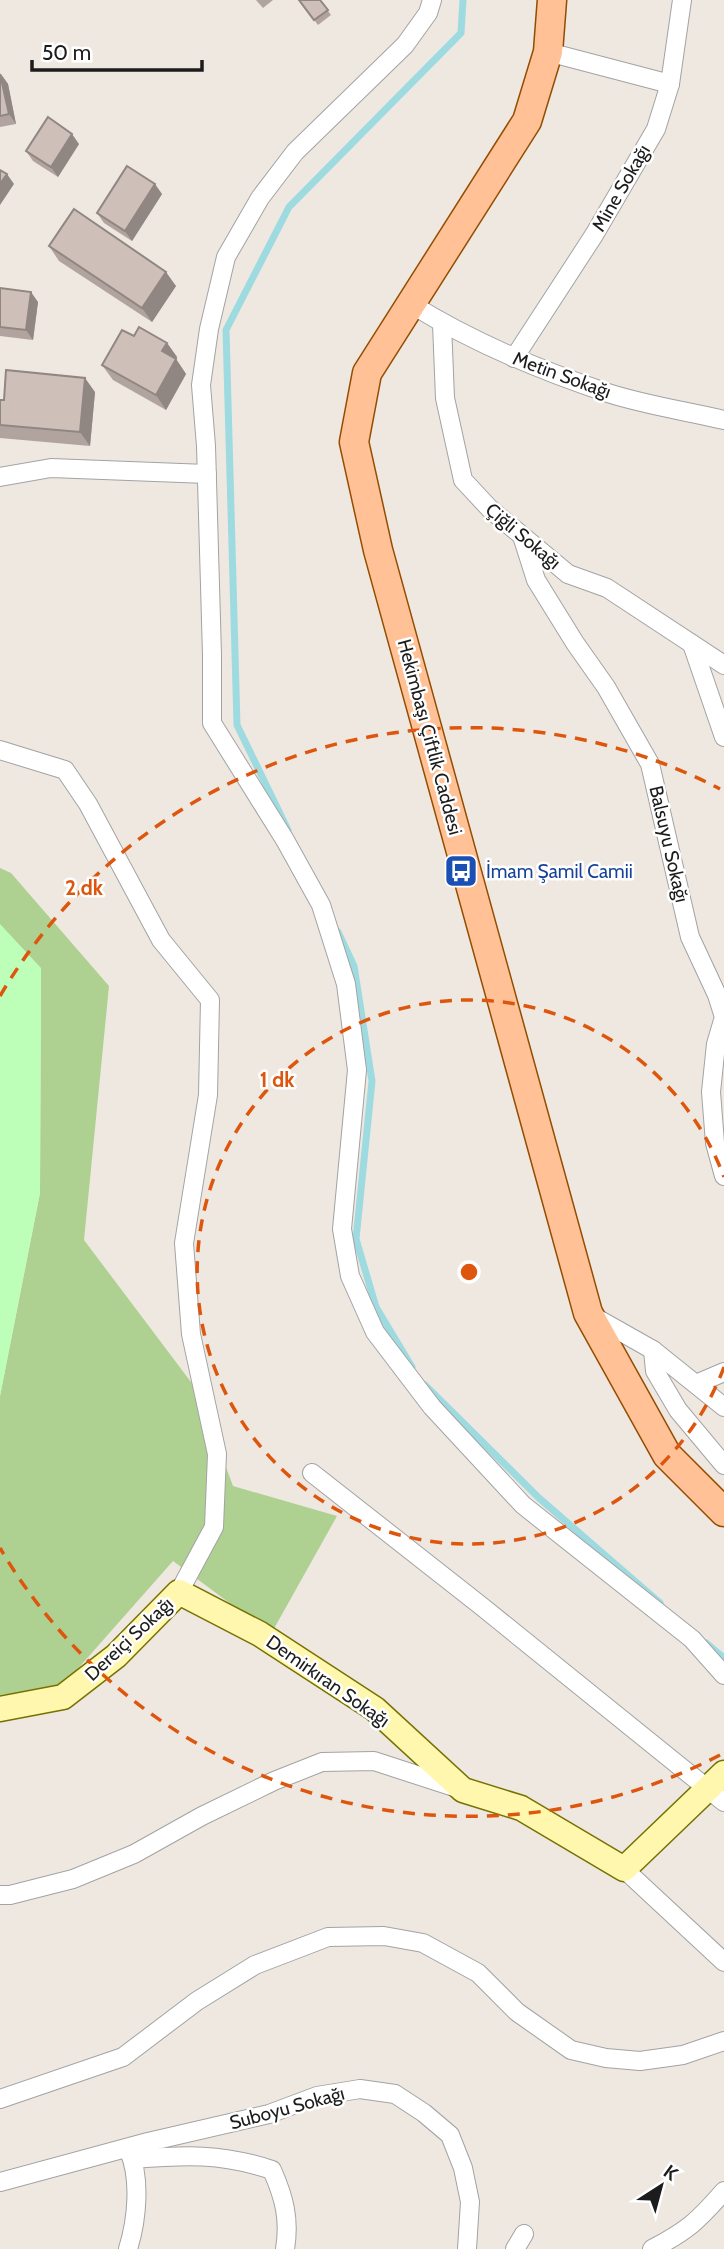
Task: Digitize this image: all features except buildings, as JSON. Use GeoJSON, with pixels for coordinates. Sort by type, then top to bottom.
{"type":"FeatureCollection","features":[{"type":"Feature","properties":{"kind":"main road","name":"Hekimbaşı Çiftlik Caddesi"},"geometry":{"type":"LineString","coordinates":[[552,0],[548,52],[527,121],[367,373],[354,442],[378,550],[588,1313],[667,1455],[724,1512]]}},
{"type":"Feature","properties":{"kind":"street"},"geometry":{"type":"LineString","coordinates":[[432,0],[428,13],[404,45],[295,152],[260,198],[226,257],[209,329],[201,385],[207,474],[212,723],[285,840],[321,905],[346,984],[357,1070],[342,1229],[350,1276],[375,1332],[432,1407],[523,1505],[692,1639],[724,1675]]}},
{"type":"Feature","properties":{"kind":"street","name":"Mine Sokağı"},"geometry":{"type":"LineString","coordinates":[[514,358],[594,235],[656,129],[670,84],[682,0]]}},
{"type":"Feature","properties":{"kind":"street"},"geometry":{"type":"LineString","coordinates":[[548,52],[670,84]]}},
{"type":"Feature","properties":{"kind":"street","name":"Metin Sokağı"},"geometry":{"type":"LineString","coordinates":[[411,304],[442,324],[514,358],[610,394],[724,420]]}},
{"type":"Feature","properties":{"kind":"street","name":"Çiğli Sokağı"},"geometry":{"type":"LineString","coordinates":[[442,324],[445,398],[463,480],[490,509],[568,574],[607,588],[724,665]]}},
{"type":"Feature","properties":{"kind":"street"},"geometry":{"type":"LineString","coordinates":[[0,477],[51,468],[207,474]]}},
{"type":"Feature","properties":{"kind":"street","name":"Balsuyu Sokağı"},"geometry":{"type":"LineString","coordinates":[[522,536],[536,580],[606,687],[650,764],[690,937],[717,995],[724,1017],[716,1044],[711,1092],[715,1143],[724,1176]]}},
{"type":"Feature","properties":{"kind":"street"},"geometry":{"type":"LineString","coordinates":[[692,644],[724,737]]}},
{"type":"Feature","properties":{"kind":"street"},"geometry":{"type":"LineString","coordinates":[[0,750],[65,770],[88,804],[161,940],[210,1000],[208,1095],[184,1243],[191,1334],[217,1454],[214,1527],[179,1592]]}},
{"type":"Feature","properties":{"kind":"street"},"geometry":{"type":"LineString","coordinates":[[588,1313],[653,1350],[724,1407]]}},
{"type":"Feature","properties":{"kind":"street"},"geometry":{"type":"LineString","coordinates":[[653,1350],[655,1371],[678,1410],[724,1465]]}},
{"type":"Feature","properties":{"kind":"street"},"geometry":{"type":"LineString","coordinates":[[696,1384],[724,1372]]}},
{"type":"Feature","properties":{"kind":"street"},"geometry":{"type":"LineString","coordinates":[[696,1384],[724,1384]]}},
{"type":"Feature","properties":{"kind":"street"},"geometry":{"type":"LineString","coordinates":[[312,1473],[718,1788],[624,1869]]}},
{"type":"Feature","properties":{"kind":"street","name":"Dereiçi Sokağı"},"geometry":{"type":"LineString","coordinates":[[0,1709],[63,1697],[116,1656],[179,1592]]}},
{"type":"Feature","properties":{"kind":"street","name":"Demirkıran Sokağı"},"geometry":{"type":"LineString","coordinates":[[179,1592],[260,1633],[375,1709],[463,1790]]}},
{"type":"Feature","properties":{"kind":"street"},"geometry":{"type":"LineString","coordinates":[[0,1895],[10,1895],[73,1879],[134,1854],[238,1798],[322,1762],[374,1762],[522,1808],[624,1869],[724,1962]]}},
{"type":"Feature","properties":{"kind":"street"},"geometry":{"type":"LineString","coordinates":[[0,2099],[123,2057],[197,2001],[255,1965],[328,1937],[384,1936],[423,1943],[478,1973],[517,2012],[571,2050],[606,2058],[640,2061],[683,2055],[724,2041]]}},
{"type":"Feature","properties":{"kind":"street","name":"Suboyu Sokağı"},"geometry":{"type":"LineString","coordinates":[[0,2182],[130,2153],[269,2114],[317,2096],[360,2089],[395,2094],[450,2135],[463,2168],[470,2202],[465,2244]]}},
{"type":"Feature","properties":{"kind":"street"},"geometry":{"type":"LineString","coordinates":[[128,2249],[132,2236],[136,2187],[130,2153],[207,2155],[242,2160],[272,2170],[284,2196],[287,2237],[285,2249]]}},
{"type":"Feature","properties":{"kind":"street"},"geometry":{"type":"LineString","coordinates":[[652,2249],[685,2231],[704,2215],[724,2191]]}},
{"type":"Feature","properties":{"kind":"green space"},"geometry":{"type":"Polygon","coordinates":[[[0,868],[11,873],[109,986],[84,1240],[197,1390],[233,1486],[337,1516],[271,1634],[173,1561],[59,1690],[0,1695],[0,1396],[40,1193],[41,969],[0,925],[0,868]]]}},
{"type":"Feature","properties":{"kind":"green space"},"geometry":{"type":"Polygon","coordinates":[[[0,924],[41,968],[40,1193],[0,1396],[0,924]]]}},
{"type":"Feature","properties":{"kind":"waterway"},"geometry":{"type":"LineString","coordinates":[[288,830],[237,725],[226,330],[289,207],[461,33],[463,0]]}},
{"type":"Feature","properties":{"kind":"waterway"},"geometry":{"type":"LineString","coordinates":[[338,932],[354,966],[372,1081],[356,1239],[376,1307],[412,1367]]}},
{"type":"Feature","properties":{"kind":"waterway"},"geometry":{"type":"LineString","coordinates":[[425,1385],[539,1498],[660,1603]]}},
{"type":"Feature","properties":{"kind":"waterway"},"geometry":{"type":"LineString","coordinates":[[706,1643],[724,1658]]}},
{"type":"Feature","properties":{"kind":"place","name":"İmam Şamil Camii"},"geometry":{"type":"Point","coordinates":[461,871]}}]}
